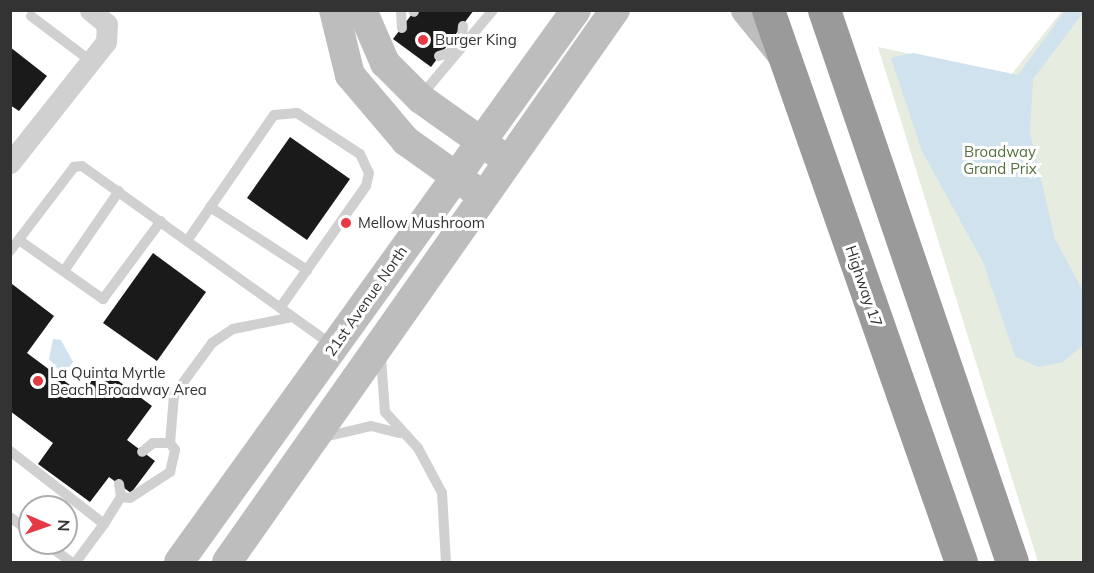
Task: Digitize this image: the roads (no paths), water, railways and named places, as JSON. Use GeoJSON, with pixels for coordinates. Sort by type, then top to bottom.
{"type":"FeatureCollection","features":[{"type":"Feature","properties":{"kind":"highway","name":"Highway 17"},"geometry":{"type":"LineString","coordinates":[[768,10],[961,562]]}},
{"type":"Feature","properties":{"kind":"highway"},"geometry":{"type":"LineString","coordinates":[[824,10],[1012,562]]}},
{"type":"Feature","properties":{"kind":"main road"},"geometry":{"type":"LineString","coordinates":[[334,10],[350,75],[406,141],[456,174],[482,196]]}},
{"type":"Feature","properties":{"kind":"main road"},"geometry":{"type":"LineString","coordinates":[[362,10],[385,63],[419,97],[507,160]]}},
{"type":"Feature","properties":{"kind":"main road","name":"21st Avenue North"},"geometry":{"type":"LineString","coordinates":[[179,562],[576,10]]}},
{"type":"Feature","properties":{"kind":"main road"},"geometry":{"type":"LineString","coordinates":[[227,562],[507,160],[615,10]]}},
{"type":"Feature","properties":{"kind":"main road"},"geometry":{"type":"LineString","coordinates":[[746,10],[784,57]]}},
{"type":"Feature","properties":{"kind":"street"},"geometry":{"type":"LineString","coordinates":[[13,155],[92,62],[108,33],[107,24],[90,10]]}},
{"type":"Feature","properties":{"kind":"lane"},"geometry":{"type":"LineString","coordinates":[[401,10],[402,28]]}},
{"type":"Feature","properties":{"kind":"lane"},"geometry":{"type":"LineString","coordinates":[[419,97],[493,10]]}},
{"type":"Feature","properties":{"kind":"lane"},"geometry":{"type":"LineString","coordinates":[[31,16],[92,62]]}},
{"type":"Feature","properties":{"kind":"lane"},"geometry":{"type":"LineString","coordinates":[[460,49],[463,26]]}},
{"type":"Feature","properties":{"kind":"lane"},"geometry":{"type":"LineString","coordinates":[[451,40],[460,49]]}},
{"type":"Feature","properties":{"kind":"lane"},"geometry":{"type":"LineString","coordinates":[[440,56],[460,49]]}},
{"type":"Feature","properties":{"kind":"lane"},"geometry":{"type":"LineString","coordinates":[[187,241],[270,120],[284,110],[360,154],[369,172],[366,186],[280,308]]}},
{"type":"Feature","properties":{"kind":"lane"},"geometry":{"type":"LineString","coordinates":[[10,251],[74,167],[90,170],[334,347]]}},
{"type":"Feature","properties":{"kind":"lane"},"geometry":{"type":"LineString","coordinates":[[64,271],[119,191]]}},
{"type":"Feature","properties":{"kind":"lane"},"geometry":{"type":"LineString","coordinates":[[210,207],[307,270]]}},
{"type":"Feature","properties":{"kind":"lane"},"geometry":{"type":"LineString","coordinates":[[19,240],[103,299],[160,221]]}},
{"type":"Feature","properties":{"kind":"lane"},"geometry":{"type":"LineString","coordinates":[[121,497],[130,498],[170,472],[175,450],[170,443],[174,395],[212,343],[233,329],[292,317]]}},
{"type":"Feature","properties":{"kind":"lane"},"geometry":{"type":"LineString","coordinates":[[382,340],[381,391],[385,412],[400,433],[418,448],[442,493],[447,562]]}},
{"type":"Feature","properties":{"kind":"lane"},"geometry":{"type":"LineString","coordinates":[[311,441],[371,426],[400,433]]}},
{"type":"Feature","properties":{"kind":"lane"},"geometry":{"type":"LineString","coordinates":[[142,452],[153,443],[170,443]]}},
{"type":"Feature","properties":{"kind":"lane"},"geometry":{"type":"LineString","coordinates":[[10,451],[104,524]]}},
{"type":"Feature","properties":{"kind":"lane"},"geometry":{"type":"LineString","coordinates":[[76,562],[121,497],[119,484]]}},
{"type":"Feature","properties":{"kind":"water"},"geometry":{"type":"Polygon","coordinates":[[[1065,11],[1083,13],[1033,79],[1030,132],[1055,239],[1083,291],[1083,345],[1063,362],[1038,367],[1015,356],[983,262],[922,151],[891,58],[913,53],[1018,75],[1065,11]]]}},
{"type":"Feature","properties":{"kind":"water"},"geometry":{"type":"Polygon","coordinates":[[[53,339],[61,340],[73,362],[68,369],[58,369],[49,359],[53,339]]]}},
{"type":"Feature","properties":{"kind":"place","name":"Burger King"},"geometry":{"type":"Point","coordinates":[423,40]}},
{"type":"Feature","properties":{"kind":"place","name":"Mellow Mushroom"},"geometry":{"type":"Point","coordinates":[346,223]}},
{"type":"Feature","properties":{"kind":"place","name":"La Quinta Myrtle Beach Broadway Area"},"geometry":{"type":"Point","coordinates":[38,381]}},
{"type":"Feature","properties":{"kind":"park label","name":"Broadway Grand Prix"},"geometry":{"type":"Point","coordinates":[1000,160]}}]}
